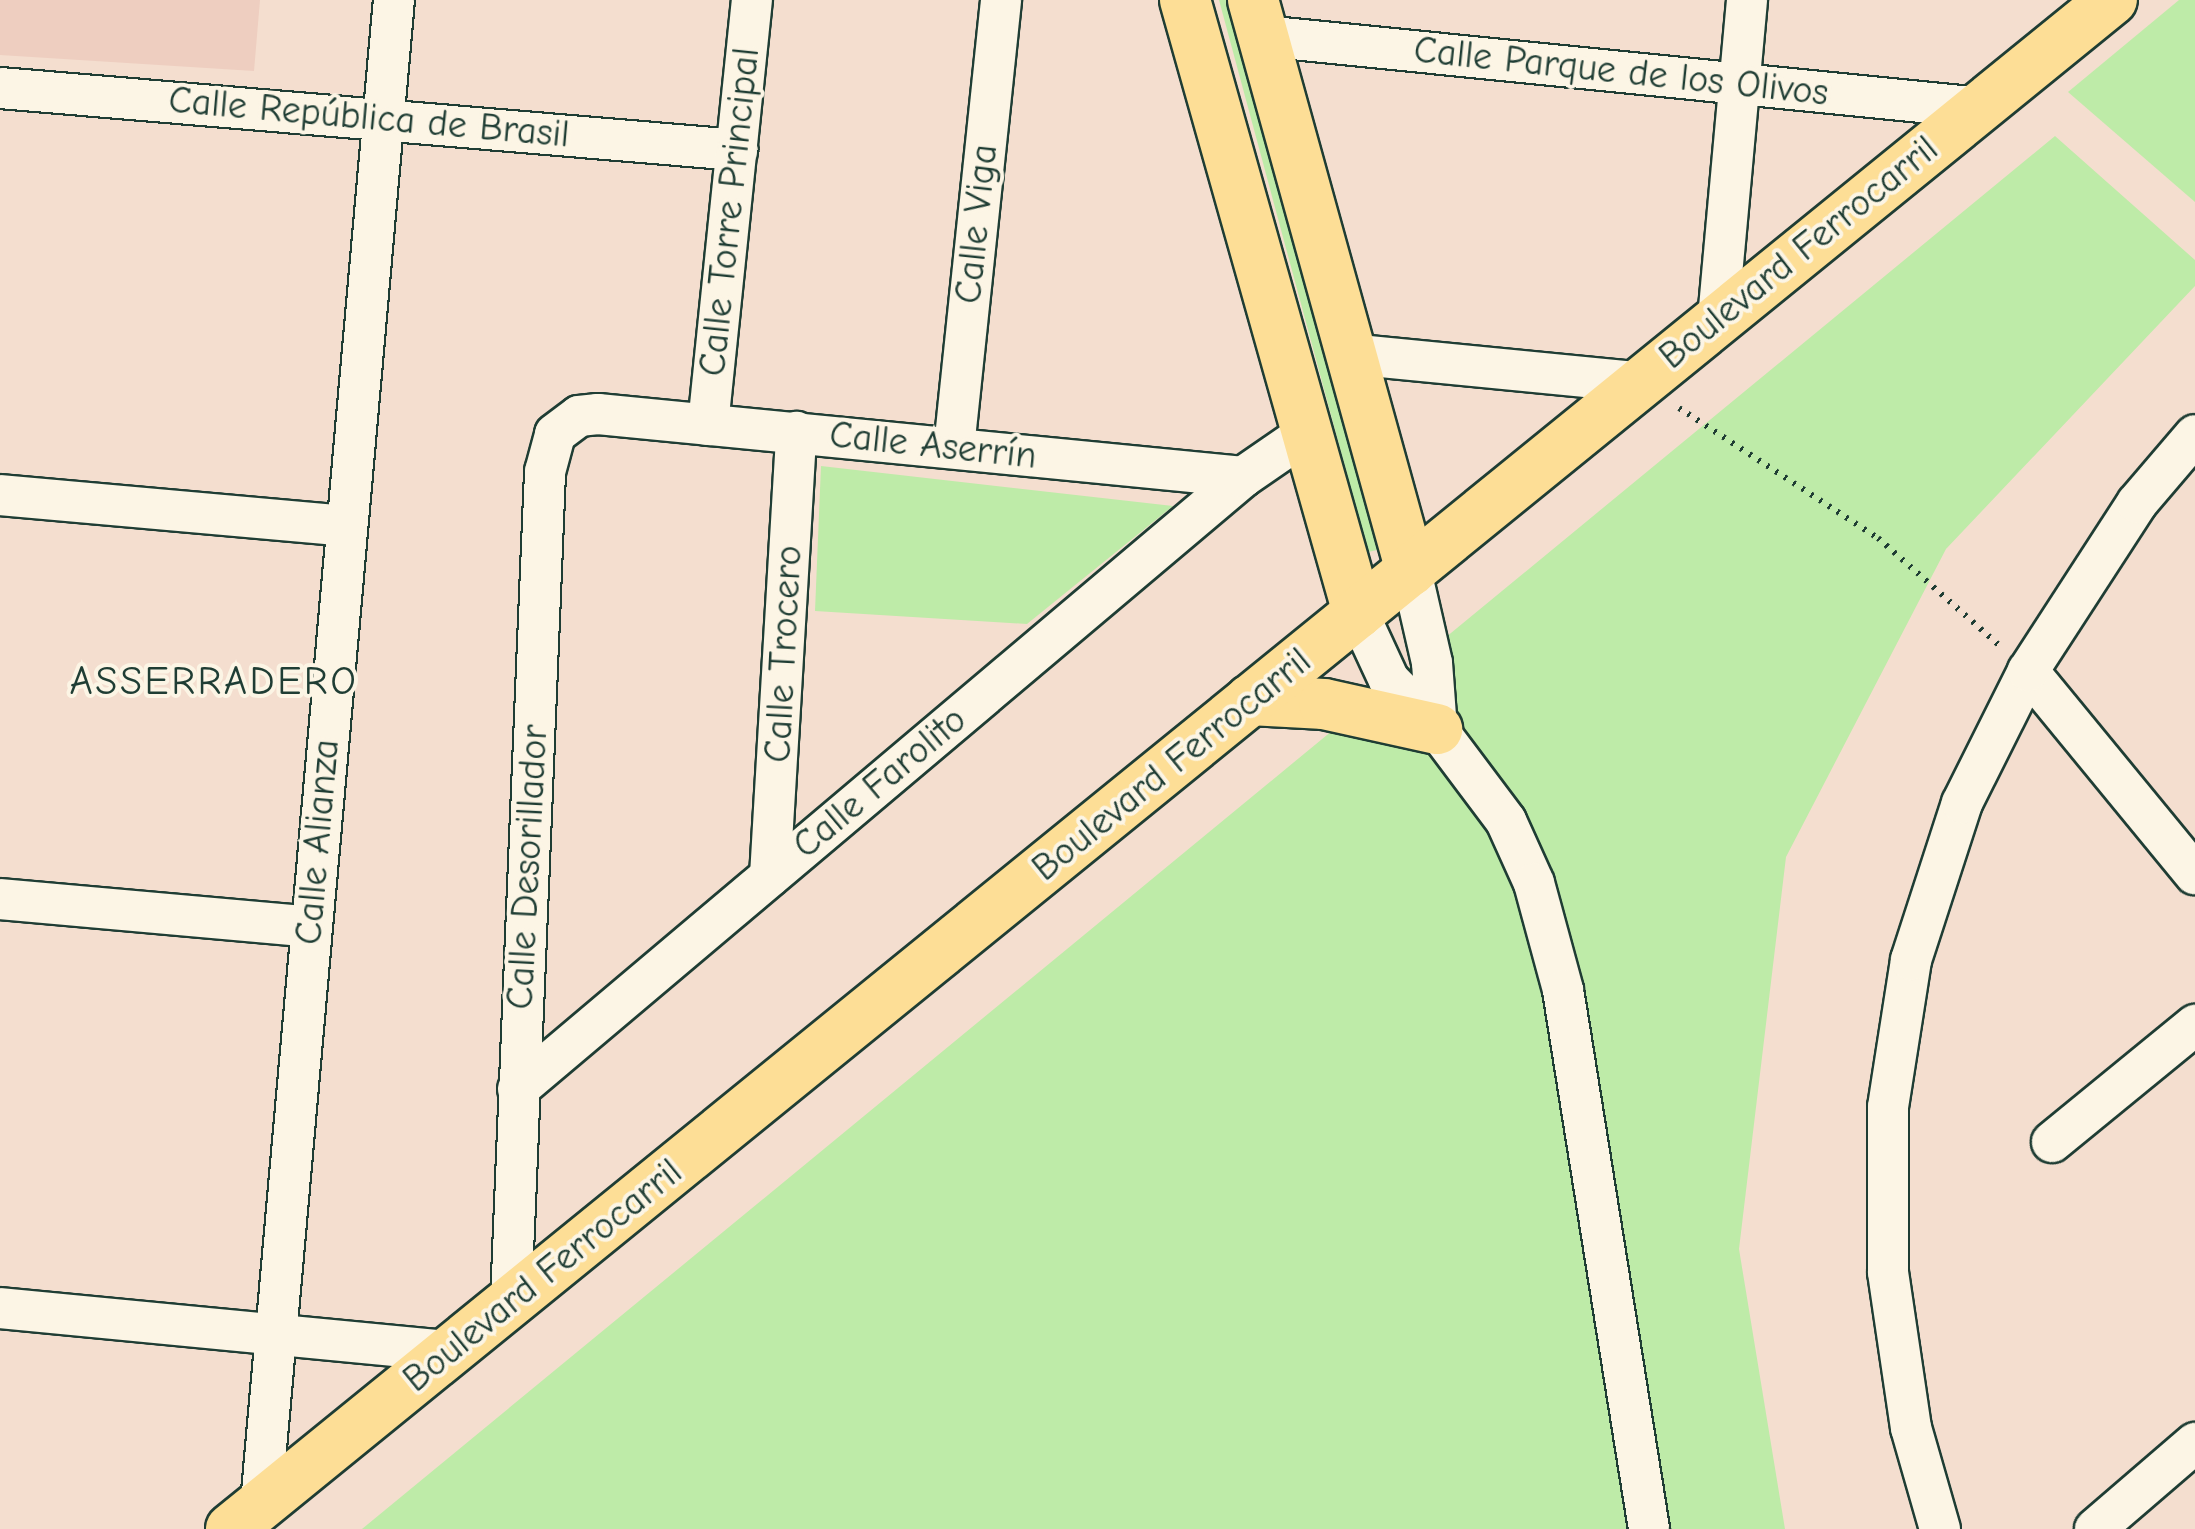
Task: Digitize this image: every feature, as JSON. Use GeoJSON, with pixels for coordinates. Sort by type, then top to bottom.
{"type":"FeatureCollection","features":[{"type":"Feature","properties":{"kind":"main road"},"geometry":{"type":"LineString","coordinates":[[1184,0],[1304,435],[1358,613]]}},
{"type":"Feature","properties":{"kind":"main road","name":"Boulevard Ferrocarril"},"geometry":{"type":"LineString","coordinates":[[246,1516],[2112,0]]}},
{"type":"Feature","properties":{"kind":"main road"},"geometry":{"type":"LineString","coordinates":[[1258,18],[1410,570]]}},
{"type":"Feature","properties":{"kind":"main road"},"geometry":{"type":"LineString","coordinates":[[1250,700],[1324,704],[1437,728]]}},
{"type":"Feature","properties":{"kind":"street","name":"Calle Alianza"},"geometry":{"type":"LineString","coordinates":[[246,1516],[276,1334],[394,0]]}},
{"type":"Feature","properties":{"kind":"street","name":"Calle Torre Principal"},"geometry":{"type":"LineString","coordinates":[[708,425],[752,0]]}},
{"type":"Feature","properties":{"kind":"street","name":"Calle Viga"},"geometry":{"type":"LineString","coordinates":[[954,448],[1001,0]]}},
{"type":"Feature","properties":{"kind":"street"},"geometry":{"type":"LineString","coordinates":[[1718,319],[1748,0]]}},
{"type":"Feature","properties":{"kind":"street","name":"Calle Parque de los Olivos"},"geometry":{"type":"LineString","coordinates":[[1258,18],[1740,84],[1980,108]]}},
{"type":"Feature","properties":{"kind":"street","name":"Calle República de Brasil"},"geometry":{"type":"LineString","coordinates":[[0,88],[737,150]]}},
{"type":"Feature","properties":{"kind":"street"},"geometry":{"type":"LineString","coordinates":[[1350,354],[1638,382]]}},
{"type":"Feature","properties":{"kind":"street","name":"Calle Aserrín"},"geometry":{"type":"LineString","coordinates":[[555,434],[579,416],[598,414],[1242,478]]}},
{"type":"Feature","properties":{"kind":"street","name":"Calle Trocero"},"geometry":{"type":"LineString","coordinates":[[770,876],[796,432]]}},
{"type":"Feature","properties":{"kind":"street","name":"Calle Desorillador"},"geometry":{"type":"LineString","coordinates":[[511,1301],[545,472],[555,434]]}},
{"type":"Feature","properties":{"kind":"street"},"geometry":{"type":"LineString","coordinates":[[1242,478],[1304,435]]}},
{"type":"Feature","properties":{"kind":"street"},"geometry":{"type":"LineString","coordinates":[[1940,1529],[1896,1354],[1888,1272],[1888,1107],[1904,997],[1934,878],[1962,804],[2028,670],[2136,503],[2195,436]]}},
{"type":"Feature","properties":{"kind":"street","name":"Calle Farolito"},"geometry":{"type":"LineString","coordinates":[[518,1089],[1242,478]]}},
{"type":"Feature","properties":{"kind":"street"},"geometry":{"type":"LineString","coordinates":[[0,495],[346,526]]}},
{"type":"Feature","properties":{"kind":"street"},"geometry":{"type":"LineString","coordinates":[[1410,570],[1432,663],[1437,728]]}},
{"type":"Feature","properties":{"kind":"street"},"geometry":{"type":"LineString","coordinates":[[1358,613],[1389,680],[1437,728],[1506,821],[1534,883],[1563,990],[1650,1529]]}},
{"type":"Feature","properties":{"kind":"street"},"geometry":{"type":"LineString","coordinates":[[2028,670],[2195,874]]}},
{"type":"Feature","properties":{"kind":"street"},"geometry":{"type":"LineString","coordinates":[[0,899],[311,927]]}},
{"type":"Feature","properties":{"kind":"street"},"geometry":{"type":"LineString","coordinates":[[2052,1142],[2195,1025]]}},
{"type":"Feature","properties":{"kind":"street"},"geometry":{"type":"LineString","coordinates":[[0,1308],[450,1351]]}},
{"type":"Feature","properties":{"kind":"street"},"geometry":{"type":"LineString","coordinates":[[2095,1529],[2195,1443]]}},
{"type":"Feature","properties":{"kind":"path"},"geometry":{"type":"LineString","coordinates":[[1638,382],[1878,538],[2028,670]]}},
{"type":"Feature","properties":{"kind":"shaded area"},"geometry":{"type":"Polygon","coordinates":[[[0,0],[260,0],[254,71],[0,55],[0,0]]]}},
{"type":"Feature","properties":{"kind":"green space"},"geometry":{"type":"Polygon","coordinates":[[[1219,0],[1239,0],[1386,548],[1368,552],[1219,0]]]}},
{"type":"Feature","properties":{"kind":"green space"},"geometry":{"type":"Polygon","coordinates":[[[2179,0],[2195,0],[2195,202],[2068,92],[2179,0]]]}},
{"type":"Feature","properties":{"kind":"green space"},"geometry":{"type":"Polygon","coordinates":[[[2055,136],[2195,260],[2195,286],[1946,549],[1786,857],[1739,1249],[1785,1529],[362,1529],[2055,136]]]}},
{"type":"Feature","properties":{"kind":"green space"},"geometry":{"type":"Polygon","coordinates":[[[821,466],[1173,506],[1027,624],[815,611],[821,466]]]}},
{"type":"Feature","properties":{"kind":"district","name":"ASSERRADERO"},"geometry":{"type":"Point","coordinates":[214,681]}}]}
